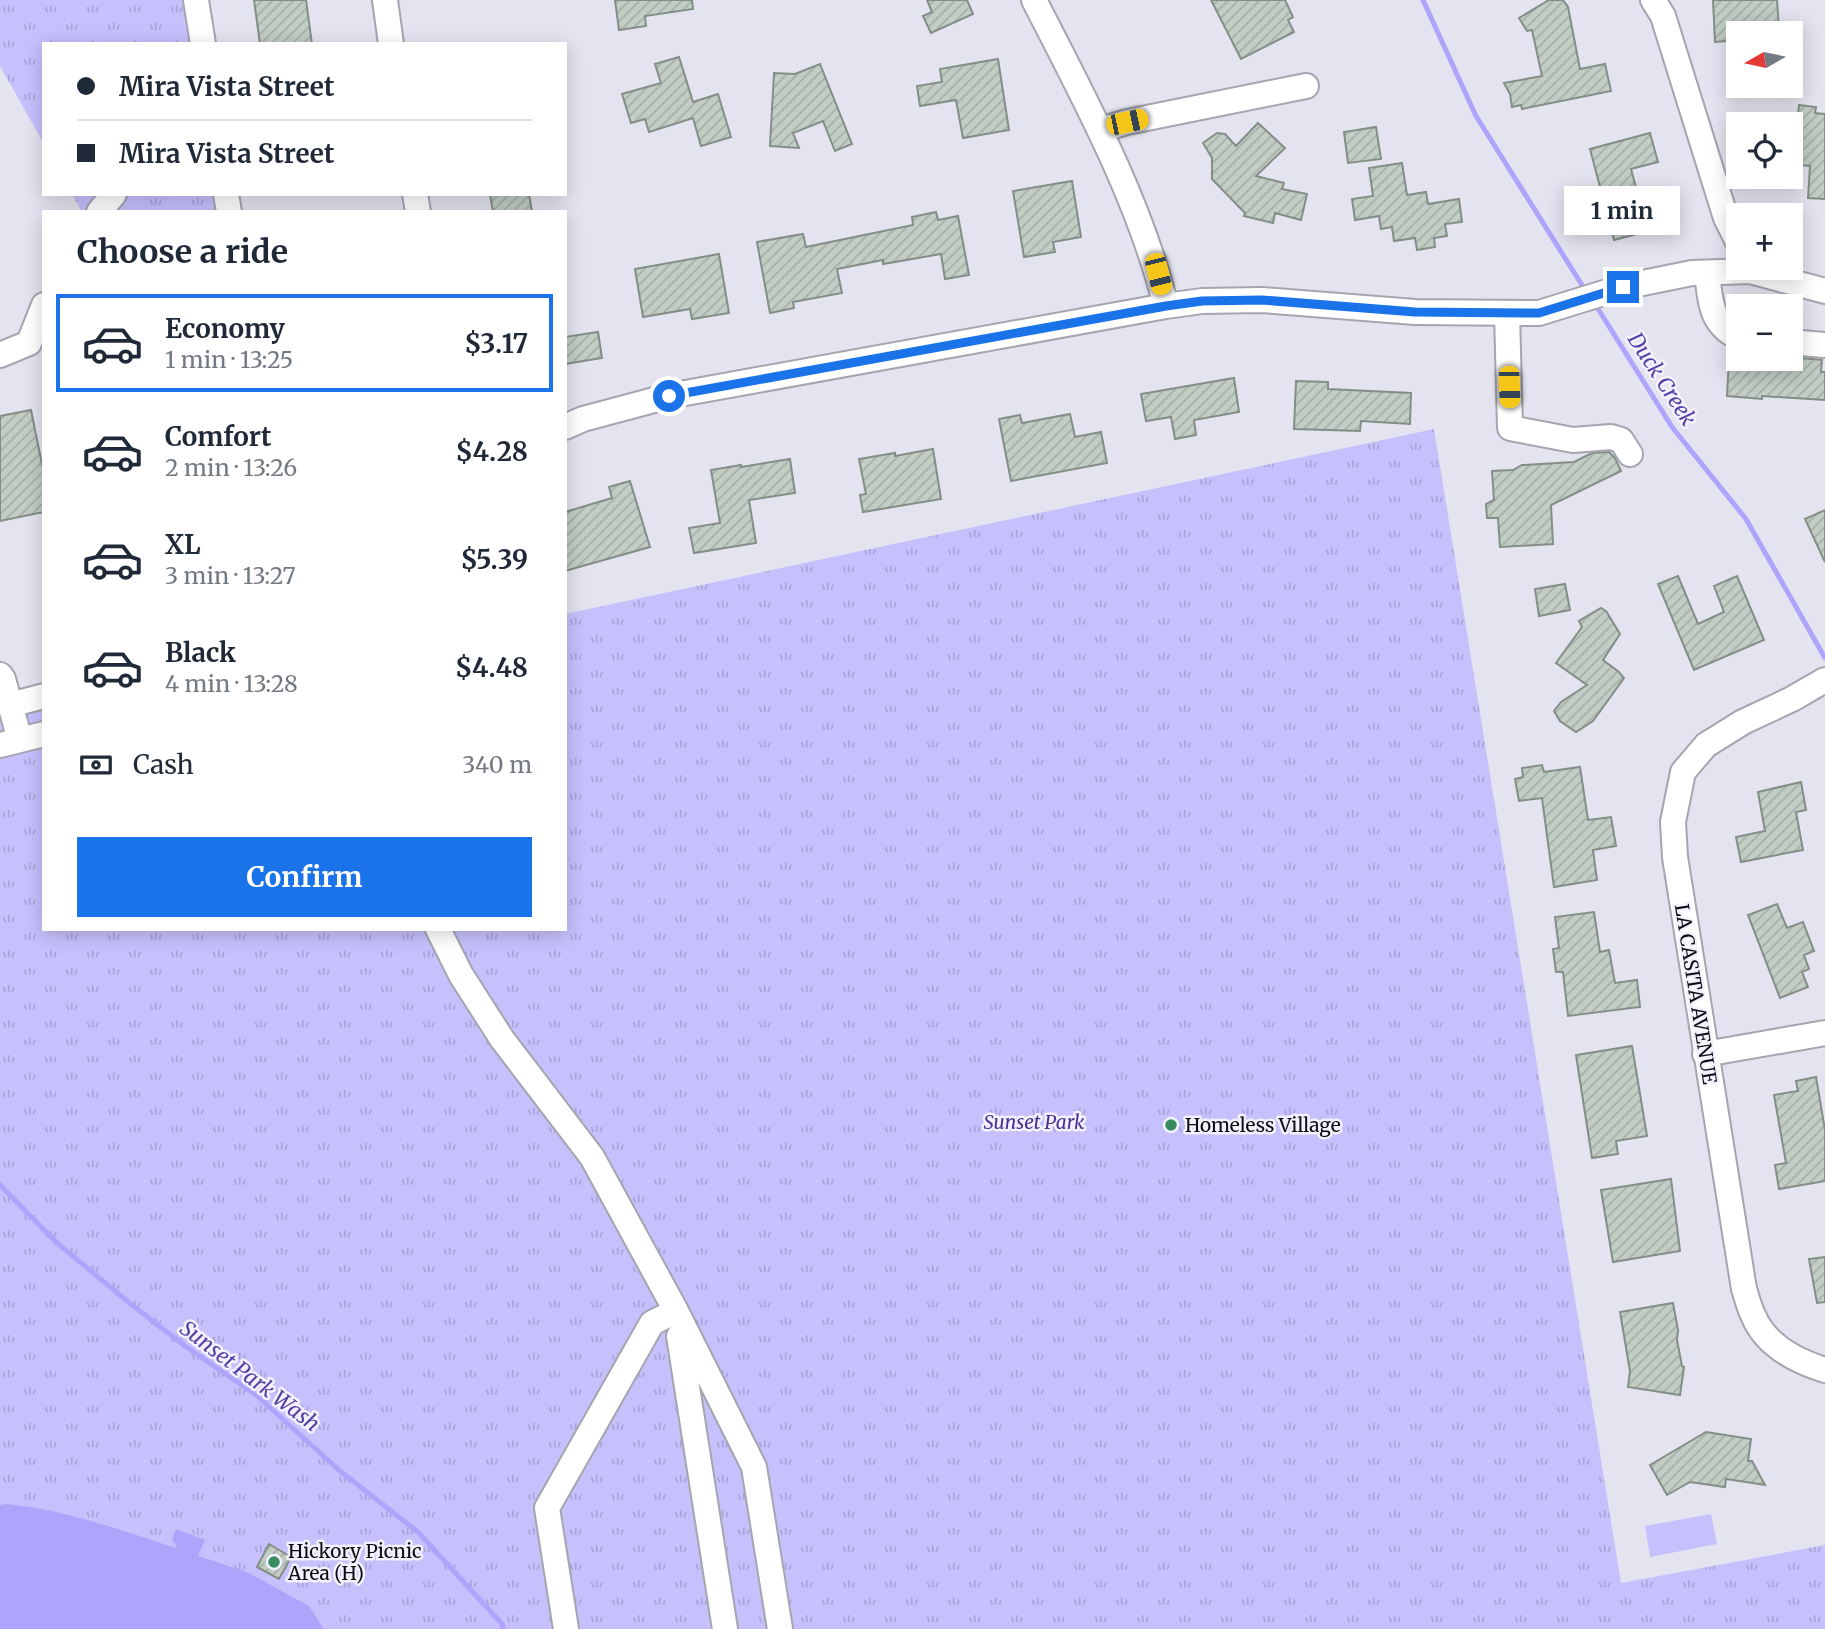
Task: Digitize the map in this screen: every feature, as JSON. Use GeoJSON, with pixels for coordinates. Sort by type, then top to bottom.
{"type":"FeatureCollection","features":[{"type":"Feature","properties":{"kind":"street"},"geometry":{"type":"LineString","coordinates":[[196,0],[203,42]]}},
{"type":"Feature","properties":{"kind":"street"},"geometry":{"type":"LineString","coordinates":[[385,0],[391,42]]}},
{"type":"Feature","properties":{"kind":"street"},"geometry":{"type":"LineString","coordinates":[[1034,0],[1112,154],[1158,274],[1166,306]]}},
{"type":"Feature","properties":{"kind":"street"},"geometry":{"type":"LineString","coordinates":[[1653,0],[1663,16],[1726,218]]}},
{"type":"Feature","properties":{"kind":"street"},"geometry":{"type":"LineString","coordinates":[[1100,130],[1127,122],[1306,86]]}},
{"type":"Feature","properties":{"kind":"street"},"geometry":{"type":"LineString","coordinates":[[101,210],[112,196]]}},
{"type":"Feature","properties":{"kind":"street"},"geometry":{"type":"LineString","coordinates":[[567,426],[583,419],[669,396],[1202,301],[1262,300],[1415,312],[1539,313],[1623,287],[1692,273],[1726,271]]}},
{"type":"Feature","properties":{"kind":"street"},"geometry":{"type":"LineString","coordinates":[[1707,273],[1710,301],[1717,320],[1726,331]]}},
{"type":"Feature","properties":{"kind":"street"},"geometry":{"type":"LineString","coordinates":[[1787,280],[1825,291]]}},
{"type":"Feature","properties":{"kind":"street"},"geometry":{"type":"LineString","coordinates":[[0,355],[29,342],[42,310]]}},
{"type":"Feature","properties":{"kind":"street"},"geometry":{"type":"LineString","coordinates":[[1507,313],[1510,428],[1573,440],[1611,437],[1621,440],[1630,454]]}},
{"type":"Feature","properties":{"kind":"street"},"geometry":{"type":"LineString","coordinates":[[1803,343],[1825,345]]}},
{"type":"Feature","properties":{"kind":"street"},"geometry":{"type":"LineString","coordinates":[[0,674],[21,739]]}},
{"type":"Feature","properties":{"kind":"street","name":"LA CASITA AVENUE"},"geometry":{"type":"LineString","coordinates":[[1825,680],[1743,722],[1706,745],[1683,772],[1673,822],[1675,857],[1744,1289],[1753,1317],[1770,1341],[1797,1359],[1825,1370]]}},
{"type":"Feature","properties":{"kind":"street"},"geometry":{"type":"LineString","coordinates":[[10,705],[42,697]]}},
{"type":"Feature","properties":{"kind":"street"},"geometry":{"type":"LineString","coordinates":[[439,931],[461,975],[502,1039],[592,1157],[676,1311],[754,1467],[780,1629]]}},
{"type":"Feature","properties":{"kind":"street"},"geometry":{"type":"LineString","coordinates":[[1705,1054],[1825,1033]]}},
{"type":"Feature","properties":{"kind":"street"},"geometry":{"type":"LineString","coordinates":[[566,1629],[547,1507],[652,1323],[676,1311]]}},
{"type":"Feature","properties":{"kind":"street"},"geometry":{"type":"LineString","coordinates":[[676,1311],[725,1629]]}},
{"type":"Feature","properties":{"kind":"green space"},"geometry":{"type":"Polygon","coordinates":[[[0,0],[185,0],[191,42],[42,42],[42,140],[0,66],[0,0]]]}},
{"type":"Feature","properties":{"kind":"green space"},"geometry":{"type":"Polygon","coordinates":[[[73,196],[214,196],[217,210],[81,210],[73,196]]]}},
{"type":"Feature","properties":{"kind":"green space","name":"Sunset Park"},"geometry":{"type":"Polygon","coordinates":[[[1434,429],[1621,1583],[1825,1545],[1825,1629],[0,1629],[0,722],[42,709],[42,931],[567,931],[567,614],[1434,429]]]}},
{"type":"Feature","properties":{"kind":"green space"},"geometry":{"type":"Polygon","coordinates":[[[1711,1514],[1717,1544],[1650,1557],[1645,1526],[1711,1514]]]}},
{"type":"Feature","properties":{"kind":"shaded area"},"geometry":{"type":"Polygon","coordinates":[[[0,1505],[72,1516],[179,1549],[172,1540],[176,1529],[205,1540],[198,1556],[247,1572],[309,1606],[324,1629],[0,1629],[0,1505]]]}},
{"type":"Feature","properties":{"kind":"building"},"geometry":{"type":"Polygon","coordinates":[[[254,0],[306,0],[312,42],[260,42],[254,0]]]}},
{"type":"Feature","properties":{"kind":"building"},"geometry":{"type":"Polygon","coordinates":[[[615,0],[692,0],[693,9],[645,16],[646,26],[619,30],[615,0]]]}},
{"type":"Feature","properties":{"kind":"building"},"geometry":{"type":"Polygon","coordinates":[[[927,0],[967,0],[973,14],[931,33],[923,16],[932,12],[927,0]]]}},
{"type":"Feature","properties":{"kind":"building"},"geometry":{"type":"Polygon","coordinates":[[[1211,0],[1285,0],[1293,17],[1288,20],[1294,32],[1241,59],[1211,0]]]}},
{"type":"Feature","properties":{"kind":"building"},"geometry":{"type":"Polygon","coordinates":[[[1549,0],[1563,0],[1568,7],[1580,69],[1605,64],[1611,91],[1522,109],[1521,105],[1512,107],[1510,94],[1504,83],[1542,76],[1532,30],[1527,31],[1519,18],[1549,0]]]}},
{"type":"Feature","properties":{"kind":"building"},"geometry":{"type":"Polygon","coordinates":[[[1713,0],[1777,0],[1778,21],[1726,21],[1726,41],[1715,42],[1713,0]]]}},
{"type":"Feature","properties":{"kind":"building"},"geometry":{"type":"Polygon","coordinates":[[[679,57],[693,102],[718,94],[731,137],[701,146],[693,118],[649,132],[645,119],[631,123],[622,94],[661,83],[655,64],[679,57]]]}},
{"type":"Feature","properties":{"kind":"building"},"geometry":{"type":"Polygon","coordinates":[[[998,59],[1009,130],[963,138],[956,100],[920,106],[917,86],[942,82],[940,69],[998,59]]]}},
{"type":"Feature","properties":{"kind":"building"},"geometry":{"type":"Polygon","coordinates":[[[820,64],[852,144],[835,151],[823,121],[793,133],[799,148],[770,146],[774,73],[795,74],[820,64]]]}},
{"type":"Feature","properties":{"kind":"building"},"geometry":{"type":"Polygon","coordinates":[[[1799,105],[1816,107],[1815,113],[1825,114],[1825,199],[1808,198],[1810,166],[1803,165],[1803,112],[1798,112],[1799,105]]]}},
{"type":"Feature","properties":{"kind":"building"},"geometry":{"type":"Polygon","coordinates":[[[1258,123],[1285,148],[1256,176],[1284,183],[1282,189],[1307,194],[1301,220],[1275,213],[1273,223],[1244,216],[1245,213],[1212,179],[1212,158],[1203,143],[1217,133],[1225,134],[1236,146],[1258,123]]]}},
{"type":"Feature","properties":{"kind":"building"},"geometry":{"type":"Polygon","coordinates":[[[1376,127],[1381,159],[1348,163],[1344,132],[1376,127]]]}},
{"type":"Feature","properties":{"kind":"building"},"geometry":{"type":"Polygon","coordinates":[[[1650,133],[1658,162],[1631,169],[1641,206],[1668,199],[1675,224],[1614,240],[1590,149],[1650,133]]]}},
{"type":"Feature","properties":{"kind":"building"},"geometry":{"type":"Polygon","coordinates":[[[1402,163],[1407,195],[1426,192],[1428,204],[1459,199],[1462,222],[1445,224],[1447,236],[1434,238],[1435,247],[1417,250],[1415,238],[1394,241],[1392,227],[1381,229],[1379,216],[1355,220],[1352,199],[1373,196],[1369,168],[1402,163]]]}},
{"type":"Feature","properties":{"kind":"building"},"geometry":{"type":"Polygon","coordinates":[[[1072,181],[1081,237],[1053,242],[1055,252],[1024,257],[1013,191],[1072,181]]]}},
{"type":"Feature","properties":{"kind":"building"},"geometry":{"type":"Polygon","coordinates":[[[490,196],[529,196],[532,210],[493,210],[490,196]]]}},
{"type":"Feature","properties":{"kind":"building"},"geometry":{"type":"Polygon","coordinates":[[[936,212],[938,220],[958,216],[969,275],[945,279],[941,254],[883,264],[883,260],[837,269],[842,293],[793,302],[794,308],[770,313],[757,242],[803,234],[806,247],[913,225],[912,217],[936,212]]]}},
{"type":"Feature","properties":{"kind":"building"},"geometry":{"type":"Polygon","coordinates":[[[719,254],[729,313],[692,319],[690,309],[643,317],[635,269],[719,254]]]}},
{"type":"Feature","properties":{"kind":"building"},"geometry":{"type":"Polygon","coordinates":[[[598,332],[602,358],[567,364],[567,337],[598,332]]]}},
{"type":"Feature","properties":{"kind":"building"},"geometry":{"type":"Polygon","coordinates":[[[1803,358],[1822,360],[1825,400],[1727,396],[1728,371],[1803,371],[1803,358]]]}},
{"type":"Feature","properties":{"kind":"building"},"geometry":{"type":"Polygon","coordinates":[[[1234,378],[1239,412],[1194,420],[1196,435],[1175,439],[1171,417],[1146,421],[1141,394],[1234,378]]]}},
{"type":"Feature","properties":{"kind":"building"},"geometry":{"type":"Polygon","coordinates":[[[1296,381],[1328,382],[1328,389],[1411,393],[1410,424],[1361,421],[1360,431],[1294,429],[1296,381]]]}},
{"type":"Feature","properties":{"kind":"building"},"geometry":{"type":"Polygon","coordinates":[[[31,410],[42,464],[42,512],[0,521],[0,416],[31,410]]]}},
{"type":"Feature","properties":{"kind":"building"},"geometry":{"type":"Polygon","coordinates":[[[1070,414],[1075,437],[1101,432],[1107,463],[1011,481],[999,419],[1020,415],[1022,423],[1070,414]]]}},
{"type":"Feature","properties":{"kind":"building"},"geometry":{"type":"Polygon","coordinates":[[[933,449],[941,499],[863,512],[860,495],[866,494],[859,459],[933,449]]]}},
{"type":"Feature","properties":{"kind":"building"},"geometry":{"type":"Polygon","coordinates":[[[1609,452],[1621,471],[1551,505],[1553,544],[1500,547],[1498,518],[1487,518],[1486,504],[1494,500],[1492,471],[1513,470],[1522,465],[1574,462],[1592,453],[1609,452]]]}},
{"type":"Feature","properties":{"kind":"building"},"geometry":{"type":"Polygon","coordinates":[[[790,459],[795,493],[749,500],[756,543],[694,553],[689,528],[720,523],[711,470],[790,459]]]}},
{"type":"Feature","properties":{"kind":"building"},"geometry":{"type":"Polygon","coordinates":[[[630,481],[650,547],[567,570],[567,511],[612,498],[609,487],[630,481]]]}},
{"type":"Feature","properties":{"kind":"building"},"geometry":{"type":"Polygon","coordinates":[[[1825,510],[1825,562],[1805,519],[1825,510]]]}},
{"type":"Feature","properties":{"kind":"building"},"geometry":{"type":"Polygon","coordinates":[[[1678,576],[1698,624],[1724,612],[1714,586],[1737,576],[1764,640],[1694,670],[1658,584],[1678,576]]]}},
{"type":"Feature","properties":{"kind":"building"},"geometry":{"type":"Polygon","coordinates":[[[1565,584],[1570,610],[1539,616],[1535,589],[1565,584]]]}},
{"type":"Feature","properties":{"kind":"building"},"geometry":{"type":"Polygon","coordinates":[[[1601,608],[1606,611],[1620,634],[1603,660],[1624,678],[1593,721],[1576,732],[1560,721],[1554,711],[1561,702],[1587,685],[1556,663],[1582,627],[1579,621],[1601,608]]]}},
{"type":"Feature","properties":{"kind":"building"},"geometry":{"type":"Polygon","coordinates":[[[1542,765],[1544,772],[1580,767],[1588,820],[1611,817],[1616,846],[1593,850],[1597,880],[1554,887],[1542,798],[1519,801],[1515,779],[1523,777],[1522,768],[1542,765]]]}},
{"type":"Feature","properties":{"kind":"building"},"geometry":{"type":"Polygon","coordinates":[[[1801,782],[1806,810],[1796,812],[1803,850],[1741,862],[1736,837],[1765,831],[1758,792],[1801,782]]]}},
{"type":"Feature","properties":{"kind":"building"},"geometry":{"type":"Polygon","coordinates":[[[1777,904],[1787,928],[1803,922],[1814,951],[1804,955],[1809,969],[1802,972],[1808,987],[1780,998],[1748,915],[1777,904]]]}},
{"type":"Feature","properties":{"kind":"building"},"geometry":{"type":"Polygon","coordinates":[[[1594,912],[1600,952],[1609,950],[1615,983],[1637,980],[1640,1007],[1568,1016],[1563,972],[1556,972],[1553,949],[1559,948],[1555,917],[1594,912]]]}},
{"type":"Feature","properties":{"kind":"building"},"geometry":{"type":"Polygon","coordinates":[[[1632,1046],[1647,1136],[1616,1141],[1618,1154],[1592,1158],[1576,1055],[1632,1046]]]}},
{"type":"Feature","properties":{"kind":"building"},"geometry":{"type":"Polygon","coordinates":[[[1816,1077],[1825,1130],[1825,1181],[1779,1189],[1775,1165],[1786,1163],[1774,1095],[1798,1091],[1796,1081],[1816,1077]]]}},
{"type":"Feature","properties":{"kind":"building"},"geometry":{"type":"Polygon","coordinates":[[[1671,1179],[1680,1251],[1613,1262],[1601,1190],[1671,1179]]]}},
{"type":"Feature","properties":{"kind":"building"},"geometry":{"type":"Polygon","coordinates":[[[1825,1257],[1825,1302],[1817,1303],[1809,1259],[1825,1257]]]}},
{"type":"Feature","properties":{"kind":"building"},"geometry":{"type":"Polygon","coordinates":[[[1673,1303],[1677,1340],[1684,1367],[1680,1395],[1628,1387],[1630,1371],[1620,1312],[1673,1303]]]}},
{"type":"Feature","properties":{"kind":"building"},"geometry":{"type":"Polygon","coordinates":[[[1706,1432],[1751,1439],[1748,1461],[1752,1461],[1765,1485],[1726,1479],[1725,1487],[1690,1482],[1667,1495],[1650,1465],[1706,1432]]]}},
{"type":"Feature","properties":{"kind":"building","name":"Hickory Picnic Area (H)"},"geometry":{"type":"Polygon","coordinates":[[[269,1544],[291,1557],[279,1579],[257,1567],[269,1544]]]}},
{"type":"Feature","properties":{"kind":"waterway","name":"Duck Creek"},"geometry":{"type":"LineString","coordinates":[[1423,0],[1476,116],[1587,293]]}},
{"type":"Feature","properties":{"kind":"waterway","name":"Duck Creek"},"geometry":{"type":"LineString","coordinates":[[1595,304],[1672,427],[1746,519],[1825,658]]}},
{"type":"Feature","properties":{"kind":"waterway","name":"Sunset Park Wash"},"geometry":{"type":"LineString","coordinates":[[0,1185],[57,1243],[185,1346],[256,1395],[340,1471],[418,1532],[502,1624],[503,1629]]}},
{"type":"Feature","properties":{"kind":"place","name":"Homeless Village"},"geometry":{"type":"Point","coordinates":[1171,1125]}},
{"type":"Feature","properties":{"kind":"place","name":"Hickory Picnic Area (H)"},"geometry":{"type":"Point","coordinates":[274,1562]}},
{"type":"Feature","properties":{"kind":"route"},"geometry":{"type":"LineString","coordinates":[[669,396],[1202,301],[1262,300],[1415,312],[1539,313],[1623,287]]}}]}
